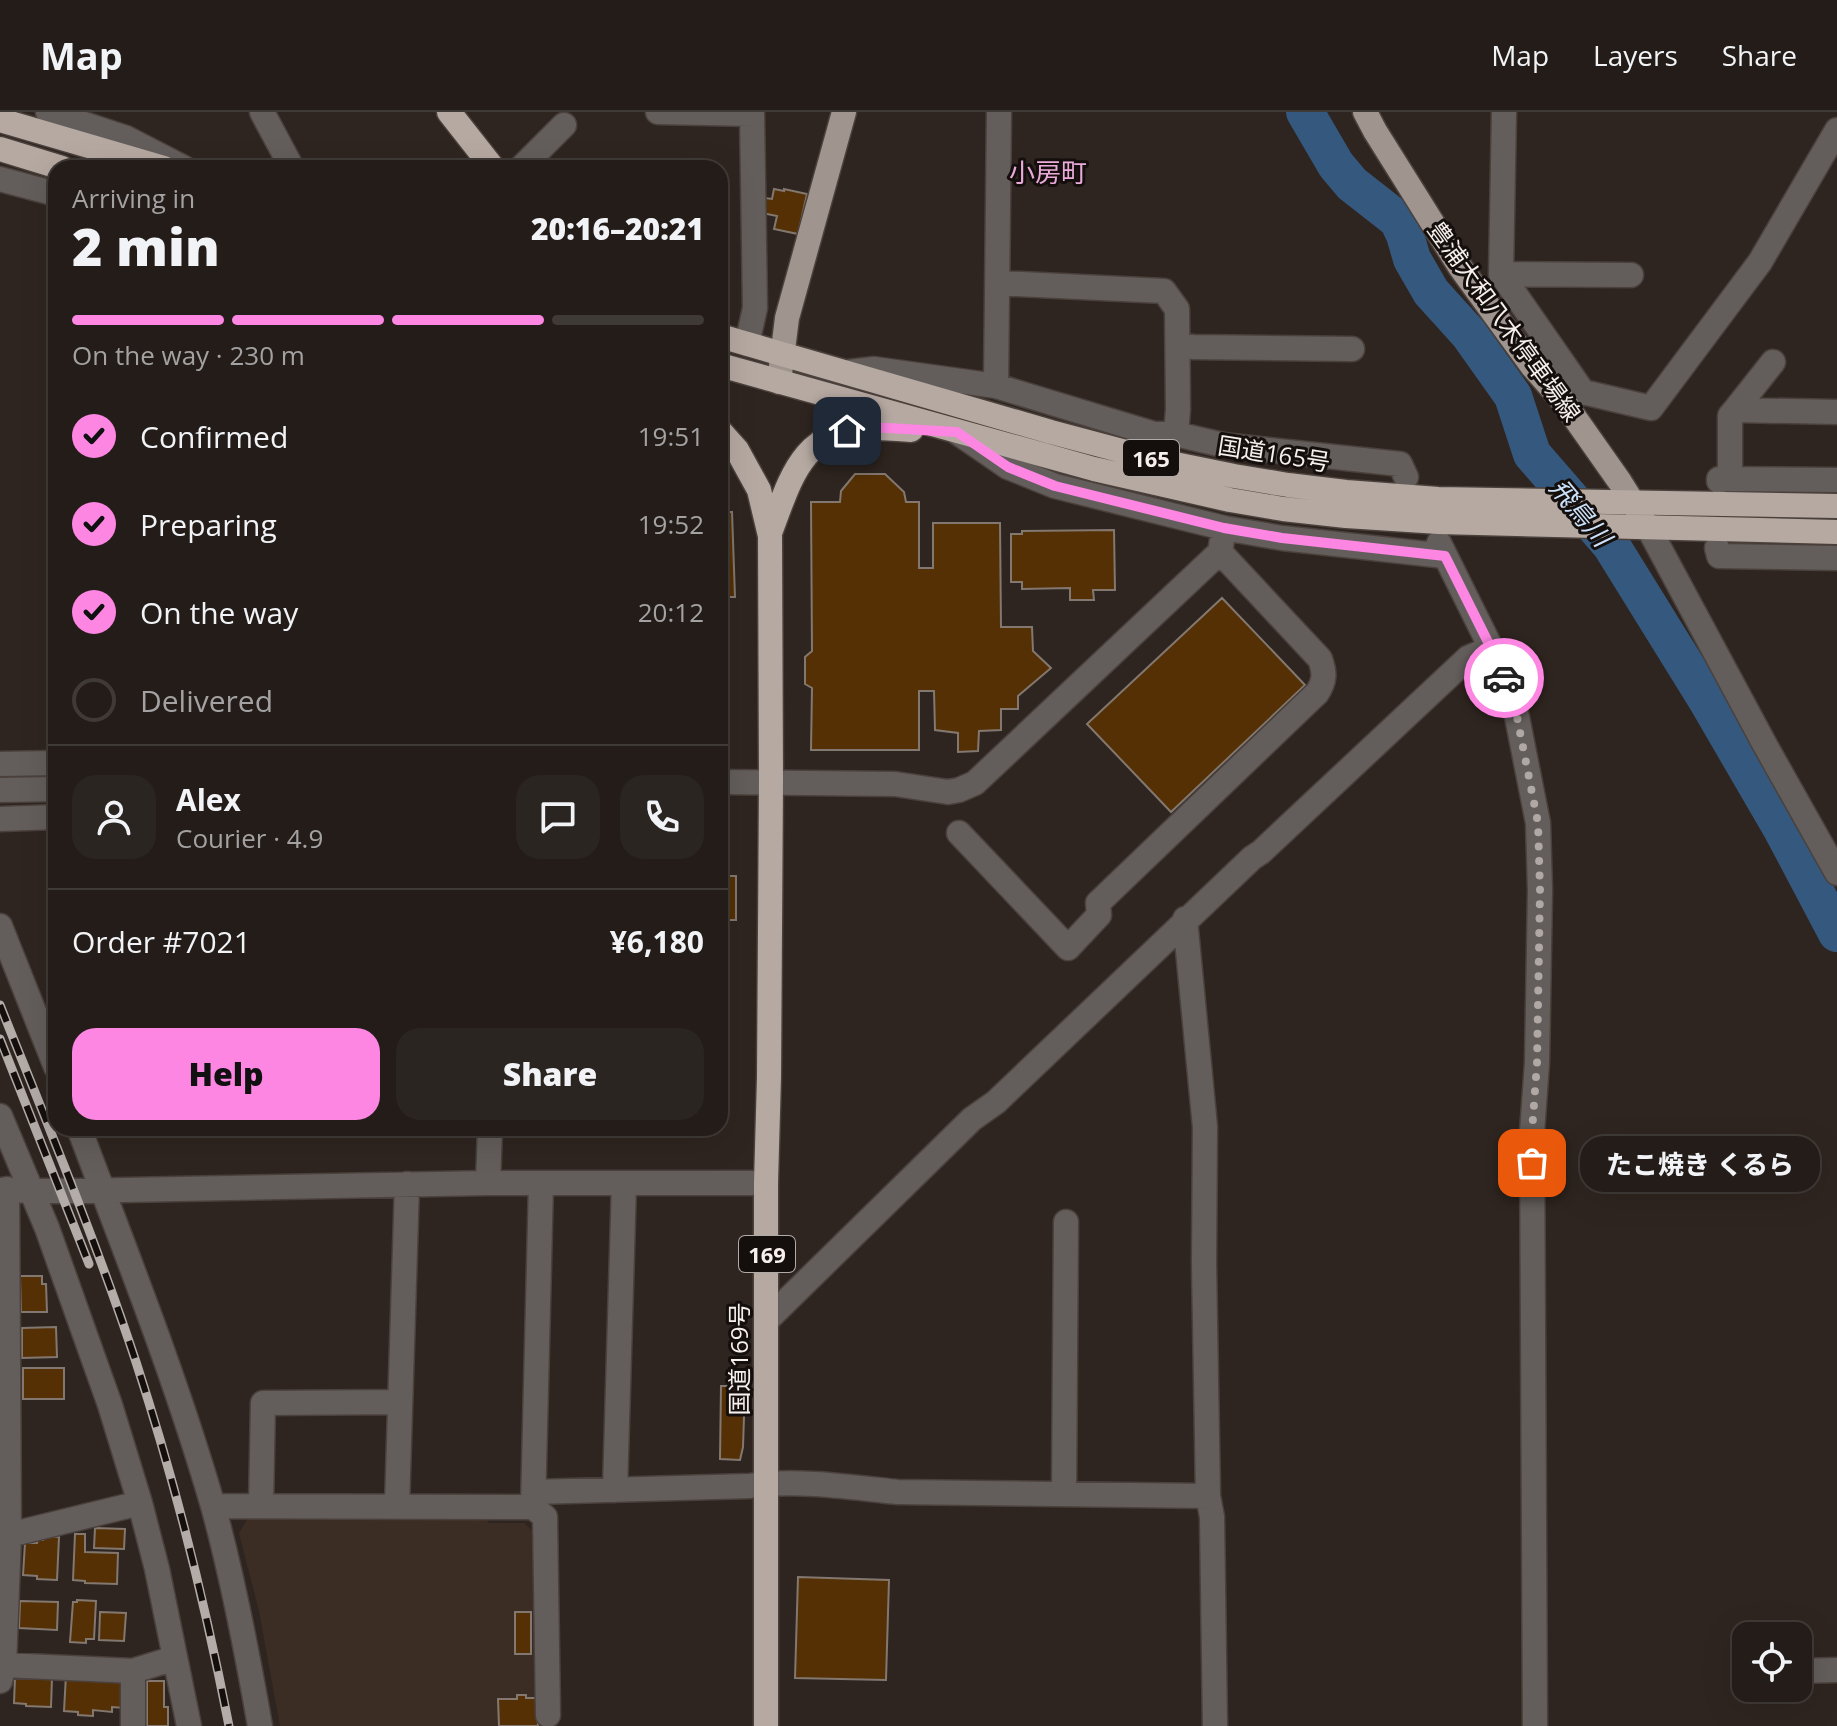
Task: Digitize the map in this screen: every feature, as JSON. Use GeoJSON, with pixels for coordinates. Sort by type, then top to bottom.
{"type":"FeatureCollection","features":[{"type":"Feature","properties":{"kind":"highway"},"geometry":{"type":"LineString","coordinates":[[449,112],[487,160]]}},
{"type":"Feature","properties":{"kind":"highway"},"geometry":{"type":"LineString","coordinates":[[0,120],[137,160]]}},
{"type":"Feature","properties":{"kind":"highway"},"geometry":{"type":"LineString","coordinates":[[0,149],[48,164]]}},
{"type":"Feature","properties":{"kind":"highway","name":"国道165号"},"geometry":{"type":"LineString","coordinates":[[728,338],[1051,432],[1160,461],[1234,476],[1346,492],[1438,499],[1837,506]]}},
{"type":"Feature","properties":{"kind":"highway","name":"165"},"geometry":{"type":"LineString","coordinates":[[728,367],[1156,485],[1283,509],[1346,516],[1544,526],[1837,532]]}},
{"type":"Feature","properties":{"kind":"highway"},"geometry":{"type":"LineString","coordinates":[[770,536],[796,469],[820,442],[870,427],[957,432]]}},
{"type":"Feature","properties":{"kind":"highway","name":"国道169号"},"geometry":{"type":"LineString","coordinates":[[728,442],[737,450],[759,490],[770,536],[766,1726]]}},
{"type":"Feature","properties":{"kind":"main road"},"geometry":{"type":"LineString","coordinates":[[779,382],[787,318],[844,112]]}},
{"type":"Feature","properties":{"kind":"main road","name":"豊浦大和八木停車場線"},"geometry":{"type":"LineString","coordinates":[[1365,112],[1460,267],[1532,366],[1573,396],[1639,527]]}},
{"type":"Feature","properties":{"kind":"street"},"geometry":{"type":"LineString","coordinates":[[48,112],[126,138],[169,160]]}},
{"type":"Feature","properties":{"kind":"street"},"geometry":{"type":"LineString","coordinates":[[262,112],[288,160]]}},
{"type":"Feature","properties":{"kind":"street"},"geometry":{"type":"LineString","coordinates":[[658,112],[752,113],[755,308],[747,344]]}},
{"type":"Feature","properties":{"kind":"street"},"geometry":{"type":"LineString","coordinates":[[996,386],[999,112]]}},
{"type":"Feature","properties":{"kind":"street"},"geometry":{"type":"LineString","coordinates":[[1504,112],[1501,274],[1573,396],[1651,408],[1760,262],[1837,130]]}},
{"type":"Feature","properties":{"kind":"street"},"geometry":{"type":"LineString","coordinates":[[529,160],[564,125]]}},
{"type":"Feature","properties":{"kind":"street"},"geometry":{"type":"LineString","coordinates":[[0,179],[48,192]]}},
{"type":"Feature","properties":{"kind":"street"},"geometry":{"type":"LineString","coordinates":[[1501,274],[1631,275]]}},
{"type":"Feature","properties":{"kind":"street"},"geometry":{"type":"LineString","coordinates":[[998,283],[1164,291],[1177,309],[1176,434]]}},
{"type":"Feature","properties":{"kind":"street"},"geometry":{"type":"LineString","coordinates":[[1178,344],[1193,347],[1352,349]]}},
{"type":"Feature","properties":{"kind":"street"},"geometry":{"type":"LineString","coordinates":[[1773,362],[1730,416],[1724,481],[1837,480]]}},
{"type":"Feature","properties":{"kind":"street"},"geometry":{"type":"LineString","coordinates":[[847,372],[874,369],[996,386],[1154,434],[1176,434],[1223,445],[1400,464],[1406,477]]}},
{"type":"Feature","properties":{"kind":"street"},"geometry":{"type":"LineString","coordinates":[[1735,410],[1837,412]]}},
{"type":"Feature","properties":{"kind":"street"},"geometry":{"type":"LineString","coordinates":[[957,432],[1008,467],[1055,486],[1222,540],[1282,538],[1442,549],[1491,648],[1517,717],[1538,823],[1537,1063],[1532,1132],[1535,1726]]}},
{"type":"Feature","properties":{"kind":"street"},"geometry":{"type":"LineString","coordinates":[[1639,527],[1837,873]]}},
{"type":"Feature","properties":{"kind":"street"},"geometry":{"type":"LineString","coordinates":[[728,782],[895,784],[948,792],[975,783],[1222,540]]}},
{"type":"Feature","properties":{"kind":"street"},"geometry":{"type":"LineString","coordinates":[[959,833],[1068,948],[1099,915],[1098,903],[1106,894],[1317,693],[1324,683],[1320,659],[1222,540]]}},
{"type":"Feature","properties":{"kind":"street"},"geometry":{"type":"LineString","coordinates":[[1717,548],[1719,556],[1837,558]]}},
{"type":"Feature","properties":{"kind":"street"},"geometry":{"type":"LineString","coordinates":[[767,1320],[972,1119],[996,1102],[1185,919],[1468,658],[1491,648]]}},
{"type":"Feature","properties":{"kind":"street"},"geometry":{"type":"LineString","coordinates":[[0,764],[48,763]]}},
{"type":"Feature","properties":{"kind":"street"},"geometry":{"type":"LineString","coordinates":[[0,790],[48,789]]}},
{"type":"Feature","properties":{"kind":"street"},"geometry":{"type":"LineString","coordinates":[[0,819],[48,817]]}},
{"type":"Feature","properties":{"kind":"street"},"geometry":{"type":"LineString","coordinates":[[1185,919],[1205,1127],[1204,1263],[1215,1726]]}},
{"type":"Feature","properties":{"kind":"street"},"geometry":{"type":"LineString","coordinates":[[0,926],[48,1044]]}},
{"type":"Feature","properties":{"kind":"street"},"geometry":{"type":"LineString","coordinates":[[0,1116],[12,1190],[4,1257],[2,1673],[133,1671],[175,1658]]}},
{"type":"Feature","properties":{"kind":"street"},"geometry":{"type":"LineString","coordinates":[[82,1136],[179,1399],[213,1506],[239,1612],[260,1726]]}},
{"type":"Feature","properties":{"kind":"street"},"geometry":{"type":"LineString","coordinates":[[488,1183],[490,1136]]}},
{"type":"Feature","properties":{"kind":"street"},"geometry":{"type":"LineString","coordinates":[[12,1190],[488,1183],[766,1183]]}},
{"type":"Feature","properties":{"kind":"street"},"geometry":{"type":"LineString","coordinates":[[541,1183],[534,1499],[545,1517],[548,1715]]}},
{"type":"Feature","properties":{"kind":"street"},"geometry":{"type":"LineString","coordinates":[[615,1490],[624,1183]]}},
{"type":"Feature","properties":{"kind":"street"},"geometry":{"type":"LineString","coordinates":[[397,1506],[407,1184]]}},
{"type":"Feature","properties":{"kind":"street"},"geometry":{"type":"LineString","coordinates":[[12,1190],[47,1228],[110,1405],[157,1569],[189,1726]]}},
{"type":"Feature","properties":{"kind":"street"},"geometry":{"type":"LineString","coordinates":[[1064,1494],[1066,1222]]}},
{"type":"Feature","properties":{"kind":"street"},"geometry":{"type":"LineString","coordinates":[[261,1505],[263,1403],[399,1402]]}},
{"type":"Feature","properties":{"kind":"street"},"geometry":{"type":"LineString","coordinates":[[213,1506],[397,1506],[534,1499],[615,1490],[765,1484],[847,1486],[897,1492],[1208,1496]]}},
{"type":"Feature","properties":{"kind":"street"},"geometry":{"type":"LineString","coordinates":[[4,1535],[140,1503]]}},
{"type":"Feature","properties":{"kind":"street"},"geometry":{"type":"LineString","coordinates":[[1812,1671],[1837,1670]]}},
{"type":"Feature","properties":{"kind":"street"},"geometry":{"type":"LineString","coordinates":[[133,1671],[133,1726]]}},
{"type":"Feature","properties":{"kind":"shaded area"},"geometry":{"type":"Polygon","coordinates":[[[250,1515],[487,1517],[488,1523],[524,1523],[537,1535],[548,1726],[280,1726],[259,1611],[239,1533],[250,1515]]]}},
{"type":"Feature","properties":{"kind":"water"},"geometry":{"type":"Polygon","coordinates":[[[48,669],[48,732],[46,731],[48,669]]]}},
{"type":"Feature","properties":{"kind":"building"},"geometry":{"type":"Polygon","coordinates":[[[774,189],[807,194],[798,234],[774,229],[777,216],[762,213],[765,198],[772,199],[774,189]]]}},
{"type":"Feature","properties":{"kind":"building"},"geometry":{"type":"Polygon","coordinates":[[[855,474],[885,474],[904,492],[906,502],[919,502],[919,568],[933,568],[933,523],[1000,523],[1001,627],[1032,627],[1033,651],[1051,668],[1018,696],[1018,709],[1001,709],[1001,730],[979,731],[978,751],[958,752],[958,733],[935,730],[934,691],[919,691],[919,750],[811,750],[812,688],[805,684],[805,657],[812,651],[811,502],[840,502],[841,491],[855,474]]]}},
{"type":"Feature","properties":{"kind":"building"},"geometry":{"type":"Polygon","coordinates":[[[728,512],[732,512],[735,597],[728,597],[728,512]]]}},
{"type":"Feature","properties":{"kind":"building"},"geometry":{"type":"Polygon","coordinates":[[[1114,530],[1115,590],[1093,590],[1094,600],[1070,600],[1070,588],[1022,589],[1022,582],[1011,582],[1011,534],[1022,534],[1022,531],[1114,530]]]}},
{"type":"Feature","properties":{"kind":"building"},"geometry":{"type":"Polygon","coordinates":[[[1222,598],[1305,685],[1171,812],[1087,724],[1222,598]]]}},
{"type":"Feature","properties":{"kind":"building"},"geometry":{"type":"Polygon","coordinates":[[[728,876],[736,876],[736,920],[728,920],[728,876]]]}},
{"type":"Feature","properties":{"kind":"building"},"geometry":{"type":"Polygon","coordinates":[[[20,1276],[42,1276],[42,1284],[46,1284],[47,1312],[21,1312],[20,1276]]]}},
{"type":"Feature","properties":{"kind":"building"},"geometry":{"type":"Polygon","coordinates":[[[56,1327],[57,1357],[22,1358],[22,1328],[56,1327]]]}},
{"type":"Feature","properties":{"kind":"building"},"geometry":{"type":"Polygon","coordinates":[[[23,1368],[64,1368],[64,1399],[23,1399],[23,1368]]]}},
{"type":"Feature","properties":{"kind":"building"},"geometry":{"type":"Polygon","coordinates":[[[721,1386],[745,1386],[740,1460],[720,1459],[721,1386]]]}},
{"type":"Feature","properties":{"kind":"building"},"geometry":{"type":"Polygon","coordinates":[[[95,1528],[125,1529],[124,1549],[94,1548],[95,1528]]]}},
{"type":"Feature","properties":{"kind":"building"},"geometry":{"type":"Polygon","coordinates":[[[75,1534],[85,1534],[85,1552],[118,1553],[117,1584],[73,1580],[75,1534]]]}},
{"type":"Feature","properties":{"kind":"building"},"geometry":{"type":"Polygon","coordinates":[[[43,1536],[59,1537],[57,1580],[23,1575],[25,1543],[37,1543],[43,1540],[43,1536]]]}},
{"type":"Feature","properties":{"kind":"building"},"geometry":{"type":"Polygon","coordinates":[[[798,1577],[889,1580],[886,1680],[795,1678],[798,1577]]]}},
{"type":"Feature","properties":{"kind":"building"},"geometry":{"type":"Polygon","coordinates":[[[20,1601],[58,1602],[57,1630],[19,1628],[20,1601]]]}},
{"type":"Feature","properties":{"kind":"building"},"geometry":{"type":"Polygon","coordinates":[[[96,1601],[94,1639],[86,1639],[86,1643],[70,1642],[73,1602],[96,1601]]]}},
{"type":"Feature","properties":{"kind":"building"},"geometry":{"type":"Polygon","coordinates":[[[100,1612],[126,1613],[124,1641],[99,1640],[100,1612]]]}},
{"type":"Feature","properties":{"kind":"building"},"geometry":{"type":"Polygon","coordinates":[[[515,1612],[531,1612],[531,1654],[515,1654],[515,1612]]]}},
{"type":"Feature","properties":{"kind":"building"},"geometry":{"type":"Polygon","coordinates":[[[66,1675],[126,1683],[125,1708],[112,1707],[112,1712],[93,1710],[93,1716],[64,1711],[66,1675]]]}},
{"type":"Feature","properties":{"kind":"building"},"geometry":{"type":"Polygon","coordinates":[[[15,1677],[52,1678],[51,1707],[14,1703],[15,1677]]]}},
{"type":"Feature","properties":{"kind":"building"},"geometry":{"type":"Polygon","coordinates":[[[147,1681],[164,1681],[168,1726],[147,1726],[147,1681]]]}},
{"type":"Feature","properties":{"kind":"building"},"geometry":{"type":"Polygon","coordinates":[[[517,1695],[537,1698],[538,1726],[499,1726],[498,1699],[517,1699],[517,1695]]]}},
{"type":"Feature","properties":{"kind":"waterway","name":"飛鳥川"},"geometry":{"type":"LineString","coordinates":[[1305,112],[1336,165],[1352,184],[1398,220],[1412,259],[1431,292],[1469,334],[1513,396],[1532,454],[1611,545],[1707,700],[1782,829],[1837,933]]}},
{"type":"Feature","properties":{"kind":"railway"},"geometry":{"type":"LineString","coordinates":[[0,1005],[48,1126]]}},
{"type":"Feature","properties":{"kind":"railway"},"geometry":{"type":"LineString","coordinates":[[0,1039],[89,1264]]}},
{"type":"Feature","properties":{"kind":"railway"},"geometry":{"type":"LineString","coordinates":[[52,1136],[121,1317],[164,1452],[210,1634],[229,1726]]}},
{"type":"Feature","properties":{"kind":"way so far"},"geometry":{"type":"LineString","coordinates":[[1504,678],[1517,717],[1538,823],[1537,1063],[1532,1163]]}},
{"type":"Feature","properties":{"kind":"place","name":"たこ焼き くるら"},"geometry":{"type":"Point","coordinates":[1532,1163]}},
{"type":"Feature","properties":{"kind":"district","name":"小房町"},"geometry":{"type":"Point","coordinates":[1048,172]}},
{"type":"Feature","properties":{"kind":"route"},"geometry":{"type":"LineString","coordinates":[[847,431],[870,427],[957,432],[1008,467],[1055,486],[1224,528],[1282,538],[1445,556],[1504,678]]}}]}
